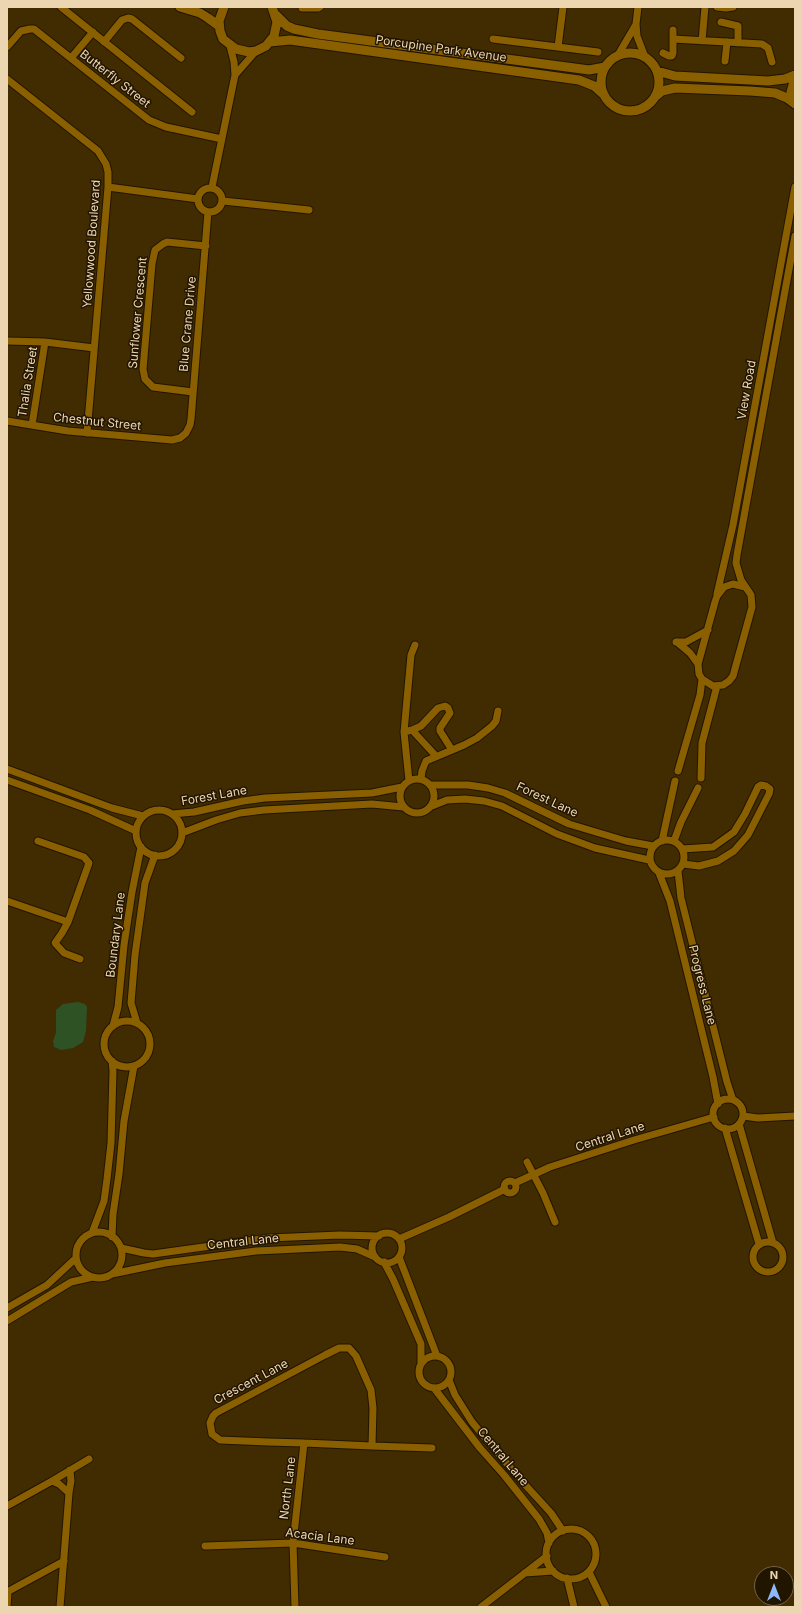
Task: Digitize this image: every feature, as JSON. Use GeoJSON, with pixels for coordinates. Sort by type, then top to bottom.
{"type":"FeatureCollection","features":[{"type":"Feature","properties":{"kind":"street"},"geometry":{"type":"LineString","coordinates":[[61,7],[192,112]]}},
{"type":"Feature","properties":{"kind":"street"},"geometry":{"type":"LineString","coordinates":[[180,7],[208,18],[219,26]]}},
{"type":"Feature","properties":{"kind":"street"},"geometry":{"type":"LineString","coordinates":[[224,7],[220,15],[219,26],[223,39],[230,46],[242,51],[256,51]]}},
{"type":"Feature","properties":{"kind":"street"},"geometry":{"type":"LineString","coordinates":[[302,8],[320,7]]}},
{"type":"Feature","properties":{"kind":"street"},"geometry":{"type":"LineString","coordinates":[[558,47],[563,7]]}},
{"type":"Feature","properties":{"kind":"street"},"geometry":{"type":"LineString","coordinates":[[638,7],[636,24],[639,44],[645,57],[657,71],[659,85],[654,99]]}},
{"type":"Feature","properties":{"kind":"street"},"geometry":{"type":"LineString","coordinates":[[702,41],[705,7]]}},
{"type":"Feature","properties":{"kind":"street"},"geometry":{"type":"LineString","coordinates":[[717,7],[733,7]]}},
{"type":"Feature","properties":{"kind":"street"},"geometry":{"type":"LineString","coordinates":[[235,75],[256,51],[270,42],[276,29],[274,11]]}},
{"type":"Feature","properties":{"kind":"street","name":"Porcupine Park Avenue"},"geometry":{"type":"LineString","coordinates":[[274,11],[287,26],[318,34],[589,70],[605,67]]}},
{"type":"Feature","properties":{"kind":"street"},"geometry":{"type":"LineString","coordinates":[[104,42],[122,20],[128,18],[132,19],[181,58]]}},
{"type":"Feature","properties":{"kind":"street"},"geometry":{"type":"LineString","coordinates":[[721,22],[738,26],[738,43]]}},
{"type":"Feature","properties":{"kind":"street"},"geometry":{"type":"LineString","coordinates":[[618,55],[629,39],[636,24]]}},
{"type":"Feature","properties":{"kind":"street","name":"Butterfly Street"},"geometry":{"type":"LineString","coordinates":[[7,47],[21,31],[34,29],[154,123],[222,139]]}},
{"type":"Feature","properties":{"kind":"street"},"geometry":{"type":"LineString","coordinates":[[662,54],[672,56],[673,30]]}},
{"type":"Feature","properties":{"kind":"street"},"geometry":{"type":"LineString","coordinates":[[71,58],[93,32]]}},
{"type":"Feature","properties":{"kind":"street"},"geometry":{"type":"LineString","coordinates":[[492,39],[598,52]]}},
{"type":"Feature","properties":{"kind":"street"},"geometry":{"type":"LineString","coordinates":[[673,39],[765,46],[768,48],[772,62]]}},
{"type":"Feature","properties":{"kind":"street","name":"Porcupine Park Avenue"},"geometry":{"type":"LineString","coordinates":[[270,42],[290,40],[579,80],[594,86],[604,95]]}},
{"type":"Feature","properties":{"kind":"street"},"geometry":{"type":"LineString","coordinates":[[725,61],[727,42]]}},
{"type":"Feature","properties":{"kind":"street"},"geometry":{"type":"LineString","coordinates":[[212,187],[235,75],[234,62],[230,46]]}},
{"type":"Feature","properties":{"kind":"street"},"geometry":{"type":"LineString","coordinates":[[645,57],[632,53],[618,55],[605,67],[601,81],[604,95],[614,106],[628,111],[642,108],[662,91],[675,88],[770,93],[781,95],[795,104]]}},
{"type":"Feature","properties":{"kind":"street"},"geometry":{"type":"LineString","coordinates":[[657,71],[675,76],[764,81],[777,80],[795,75]]}},
{"type":"Feature","properties":{"kind":"street"},"geometry":{"type":"LineString","coordinates":[[795,78],[791,92],[795,104]]}},
{"type":"Feature","properties":{"kind":"street","name":"Yellowwood Boulevard"},"geometry":{"type":"LineString","coordinates":[[7,79],[98,151],[106,164],[108,187],[87,433]]}},
{"type":"Feature","properties":{"kind":"street"},"geometry":{"type":"LineString","coordinates":[[108,187],[198,199]]}},
{"type":"Feature","properties":{"kind":"street"},"geometry":{"type":"LineString","coordinates":[[212,187],[221,194],[223,201],[218,210],[208,212],[200,206],[198,199],[203,190],[212,187]]}},
{"type":"Feature","properties":{"kind":"street","name":"View Road"},"geometry":{"type":"LineString","coordinates":[[698,664],[717,596],[733,525],[795,187]]}},
{"type":"Feature","properties":{"kind":"street"},"geometry":{"type":"LineString","coordinates":[[223,201],[308,210]]}},
{"type":"Feature","properties":{"kind":"street","name":"Blue Crane Drive"},"geometry":{"type":"LineString","coordinates":[[184,436],[190,426],[208,212]]}},
{"type":"Feature","properties":{"kind":"street","name":"View Road"},"geometry":{"type":"LineString","coordinates":[[717,686],[723,685],[733,676],[747,628],[752,600],[751,595],[740,580],[737,569],[736,555],[795,236]]}},
{"type":"Feature","properties":{"kind":"street","name":"Sunflower Crescent"},"geometry":{"type":"LineString","coordinates":[[193,392],[153,387],[145,379],[144,369],[153,255],[158,246],[167,242],[206,246]]}},
{"type":"Feature","properties":{"kind":"street"},"geometry":{"type":"LineString","coordinates":[[785,243],[794,244]]}},
{"type":"Feature","properties":{"kind":"street"},"geometry":{"type":"LineString","coordinates":[[7,341],[45,342],[94,348]]}},
{"type":"Feature","properties":{"kind":"street","name":"Thalia Street"},"geometry":{"type":"LineString","coordinates":[[32,425],[45,342]]}},
{"type":"Feature","properties":{"kind":"street","name":"Chestnut Street"},"geometry":{"type":"LineString","coordinates":[[7,421],[87,433],[172,440],[184,436]]}},
{"type":"Feature","properties":{"kind":"street"},"geometry":{"type":"LineString","coordinates":[[717,596],[724,587],[729,585],[738,584],[745,587]]}},
{"type":"Feature","properties":{"kind":"street"},"geometry":{"type":"LineString","coordinates":[[701,778],[702,743],[717,686],[707,683],[702,679],[699,674],[698,664],[690,653],[676,642],[686,642],[708,630]]}},
{"type":"Feature","properties":{"kind":"street"},"geometry":{"type":"LineString","coordinates":[[409,781],[404,732],[411,655],[415,645]]}},
{"type":"Feature","properties":{"kind":"street"},"geometry":{"type":"LineString","coordinates":[[678,771],[700,695],[702,679]]}},
{"type":"Feature","properties":{"kind":"street"},"geometry":{"type":"LineString","coordinates":[[404,732],[421,726],[438,708],[445,706],[448,708],[450,713],[440,728],[440,732],[452,750]]}},
{"type":"Feature","properties":{"kind":"street"},"geometry":{"type":"LineString","coordinates":[[421,779],[426,761],[477,738],[496,721],[498,711]]}},
{"type":"Feature","properties":{"kind":"street"},"geometry":{"type":"LineString","coordinates":[[412,730],[436,756]]}},
{"type":"Feature","properties":{"kind":"street"},"geometry":{"type":"LineString","coordinates":[[7,769],[119,810],[143,816]]}},
{"type":"Feature","properties":{"kind":"street"},"geometry":{"type":"LineString","coordinates":[[421,779],[431,785],[435,795],[432,806],[424,812],[418,814],[408,811],[403,807],[400,795],[402,787],[409,781],[421,779]]}},
{"type":"Feature","properties":{"kind":"street"},"geometry":{"type":"LineString","coordinates":[[7,780],[114,820],[136,831]]}},
{"type":"Feature","properties":{"kind":"street"},"geometry":{"type":"LineString","coordinates":[[662,841],[675,781]]}},
{"type":"Feature","properties":{"kind":"street","name":"Forest Lane"},"geometry":{"type":"LineString","coordinates":[[431,785],[468,785],[488,788],[505,793],[569,824],[626,841],[653,846]]}},
{"type":"Feature","properties":{"kind":"street"},"geometry":{"type":"LineString","coordinates":[[682,850],[713,847],[734,832],[745,814],[758,787],[761,785],[770,789],[769,794],[748,835],[734,851],[718,861],[699,866],[684,864]]}},
{"type":"Feature","properties":{"kind":"street","name":"Forest Lane"},"geometry":{"type":"LineString","coordinates":[[172,814],[194,812],[250,800],[372,793],[402,787]]}},
{"type":"Feature","properties":{"kind":"street"},"geometry":{"type":"LineString","coordinates":[[674,841],[680,822],[698,788]]}},
{"type":"Feature","properties":{"kind":"street","name":"Forest Lane"},"geometry":{"type":"LineString","coordinates":[[432,806],[447,800],[464,799],[484,801],[502,806],[557,834],[595,848],[650,860]]}},
{"type":"Feature","properties":{"kind":"street","name":"Forest Lane"},"geometry":{"type":"LineString","coordinates":[[182,833],[216,820],[240,813],[264,810],[372,804],[403,807]]}},
{"type":"Feature","properties":{"kind":"street"},"geometry":{"type":"LineString","coordinates":[[114,820],[119,810]]}},
{"type":"Feature","properties":{"kind":"street"},"geometry":{"type":"LineString","coordinates":[[163,810],[172,814],[178,819],[182,833],[181,839],[174,850],[168,854],[155,855],[150,854],[141,847],[136,836],[136,831],[139,820],[143,816],[152,811],[163,810]]}},
{"type":"Feature","properties":{"kind":"street"},"geometry":{"type":"LineString","coordinates":[[38,841],[84,857],[89,863],[68,922],[55,943],[64,953],[80,959]]}},
{"type":"Feature","properties":{"kind":"street"},"geometry":{"type":"LineString","coordinates":[[662,841],[674,841],[682,850],[684,864],[678,871],[668,874],[654,870],[649,855],[653,846],[662,841]]}},
{"type":"Feature","properties":{"kind":"street","name":"Boundary Lane"},"geometry":{"type":"LineString","coordinates":[[114,1026],[118,1007],[124,945],[141,847]]}},
{"type":"Feature","properties":{"kind":"street","name":"Boundary Lane"},"geometry":{"type":"LineString","coordinates":[[137,1023],[131,1003],[135,955],[145,883],[155,855]]}},
{"type":"Feature","properties":{"kind":"street","name":"Progress Lane"},"geometry":{"type":"LineString","coordinates":[[678,871],[681,898],[727,1082],[733,1100]]}},
{"type":"Feature","properties":{"kind":"street","name":"Progress Lane"},"geometry":{"type":"LineString","coordinates":[[659,872],[670,901],[713,1077],[718,1104]]}},
{"type":"Feature","properties":{"kind":"street"},"geometry":{"type":"LineString","coordinates":[[7,901],[68,922]]}},
{"type":"Feature","properties":{"kind":"street"},"geometry":{"type":"LineString","coordinates":[[126,1021],[137,1023],[147,1032],[150,1045],[146,1058],[141,1063],[126,1067],[118,1065],[112,1061],[104,1047],[108,1032],[114,1026],[126,1021]]}},
{"type":"Feature","properties":{"kind":"street"},"geometry":{"type":"LineString","coordinates":[[92,1233],[102,1208],[106,1188],[111,1143],[113,1080],[112,1061]]}},
{"type":"Feature","properties":{"kind":"street"},"geometry":{"type":"LineString","coordinates":[[112,1237],[113,1214],[128,1096],[134,1066]]}},
{"type":"Feature","properties":{"kind":"street"},"geometry":{"type":"LineString","coordinates":[[725,1100],[733,1100],[737,1102],[742,1108],[743,1116],[739,1124],[730,1128],[725,1128],[718,1124],[714,1117],[715,1108],[718,1104],[725,1100]]}},
{"type":"Feature","properties":{"kind":"street"},"geometry":{"type":"LineString","coordinates":[[743,1116],[758,1118],[795,1116]]}},
{"type":"Feature","properties":{"kind":"street","name":"Central Lane"},"geometry":{"type":"LineString","coordinates":[[399,1239],[449,1217],[505,1189],[509,1192],[513,1192],[516,1188],[515,1183],[550,1167],[634,1140],[714,1117]]}},
{"type":"Feature","properties":{"kind":"street"},"geometry":{"type":"LineString","coordinates":[[739,1124],[773,1243]]}},
{"type":"Feature","properties":{"kind":"street"},"geometry":{"type":"LineString","coordinates":[[725,1128],[759,1244]]}},
{"type":"Feature","properties":{"kind":"street"},"geometry":{"type":"LineString","coordinates":[[527,1162],[548,1203],[555,1222]]}},
{"type":"Feature","properties":{"kind":"street"},"geometry":{"type":"LineString","coordinates":[[7,1321],[71,1282],[93,1277],[105,1277],[112,1274],[120,1262],[121,1248],[112,1237],[99,1232],[92,1233],[85,1237],[79,1243],[76,1250],[78,1265],[83,1272],[93,1277]]}},
{"type":"Feature","properties":{"kind":"street","name":"Central Lane"},"geometry":{"type":"LineString","coordinates":[[121,1248],[144,1254],[153,1254],[269,1238],[379,1236],[391,1234],[399,1239],[402,1248],[399,1257],[437,1356],[442,1357],[449,1362],[452,1371],[449,1380],[455,1395],[472,1422],[519,1478],[551,1513],[563,1531]]}},
{"type":"Feature","properties":{"kind":"street"},"geometry":{"type":"LineString","coordinates":[[375,1257],[373,1247],[374,1242],[379,1236]]}},
{"type":"Feature","properties":{"kind":"street"},"geometry":{"type":"LineString","coordinates":[[766,1242],[773,1243],[779,1246],[783,1259],[776,1270],[769,1272],[763,1271],[753,1262],[755,1249],[759,1244],[766,1242]]}},
{"type":"Feature","properties":{"kind":"street","name":"Central Lane"},"geometry":{"type":"LineString","coordinates":[[112,1274],[214,1256],[263,1250],[340,1247],[357,1249],[384,1262],[393,1279],[421,1344],[421,1364],[419,1373],[422,1382],[434,1388],[480,1448],[504,1475],[539,1519],[547,1533],[549,1543],[547,1556]]}},
{"type":"Feature","properties":{"kind":"street"},"geometry":{"type":"LineString","coordinates":[[384,1262],[392,1262],[399,1257]]}},
{"type":"Feature","properties":{"kind":"street"},"geometry":{"type":"LineString","coordinates":[[7,1308],[46,1285],[76,1258]]}},
{"type":"Feature","properties":{"kind":"street","name":"Crescent Lane"},"geometry":{"type":"LineString","coordinates":[[372,1446],[373,1408],[371,1390],[356,1356],[349,1348],[333,1350],[216,1413],[210,1423],[212,1434],[220,1440],[372,1446],[432,1448]]}},
{"type":"Feature","properties":{"kind":"street"},"geometry":{"type":"LineString","coordinates":[[421,1364],[429,1357],[437,1356]]}},
{"type":"Feature","properties":{"kind":"street"},"geometry":{"type":"LineString","coordinates":[[434,1388],[443,1386],[449,1380]]}},
{"type":"Feature","properties":{"kind":"street","name":"North Lane"},"geometry":{"type":"LineString","coordinates":[[295,1607],[293,1543],[304,1443]]}},
{"type":"Feature","properties":{"kind":"street"},"geometry":{"type":"LineString","coordinates":[[7,1506],[89,1459]]}},
{"type":"Feature","properties":{"kind":"street"},"geometry":{"type":"LineString","coordinates":[[60,1607],[71,1481],[70,1470]]}},
{"type":"Feature","properties":{"kind":"street"},"geometry":{"type":"LineString","coordinates":[[52,1481],[59,1484],[69,1493]]}},
{"type":"Feature","properties":{"kind":"street"},"geometry":{"type":"LineString","coordinates":[[481,1607],[547,1556],[553,1571],[567,1578],[575,1578],[589,1572],[596,1560],[593,1541],[583,1532],[576,1530],[563,1531],[555,1535],[549,1543]]}},
{"type":"Feature","properties":{"kind":"street","name":"Acacia Lane"},"geometry":{"type":"LineString","coordinates":[[205,1546],[293,1543],[385,1557]]}},
{"type":"Feature","properties":{"kind":"street"},"geometry":{"type":"LineString","coordinates":[[7,1607],[7,1592],[64,1561]]}},
{"type":"Feature","properties":{"kind":"street"},"geometry":{"type":"LineString","coordinates":[[525,1573],[553,1571]]}},
{"type":"Feature","properties":{"kind":"street"},"geometry":{"type":"LineString","coordinates":[[589,1572],[606,1607]]}},
{"type":"Feature","properties":{"kind":"street"},"geometry":{"type":"LineString","coordinates":[[567,1578],[574,1607]]}},
{"type":"Feature","properties":{"kind":"shaded area"},"geometry":{"type":"Polygon","coordinates":[[[78,1002],[85,1004],[87,1007],[86,1031],[83,1042],[73,1048],[61,1050],[54,1047],[53,1041],[56,1033],[56,1010],[63,1004],[78,1002]]]}}]}
